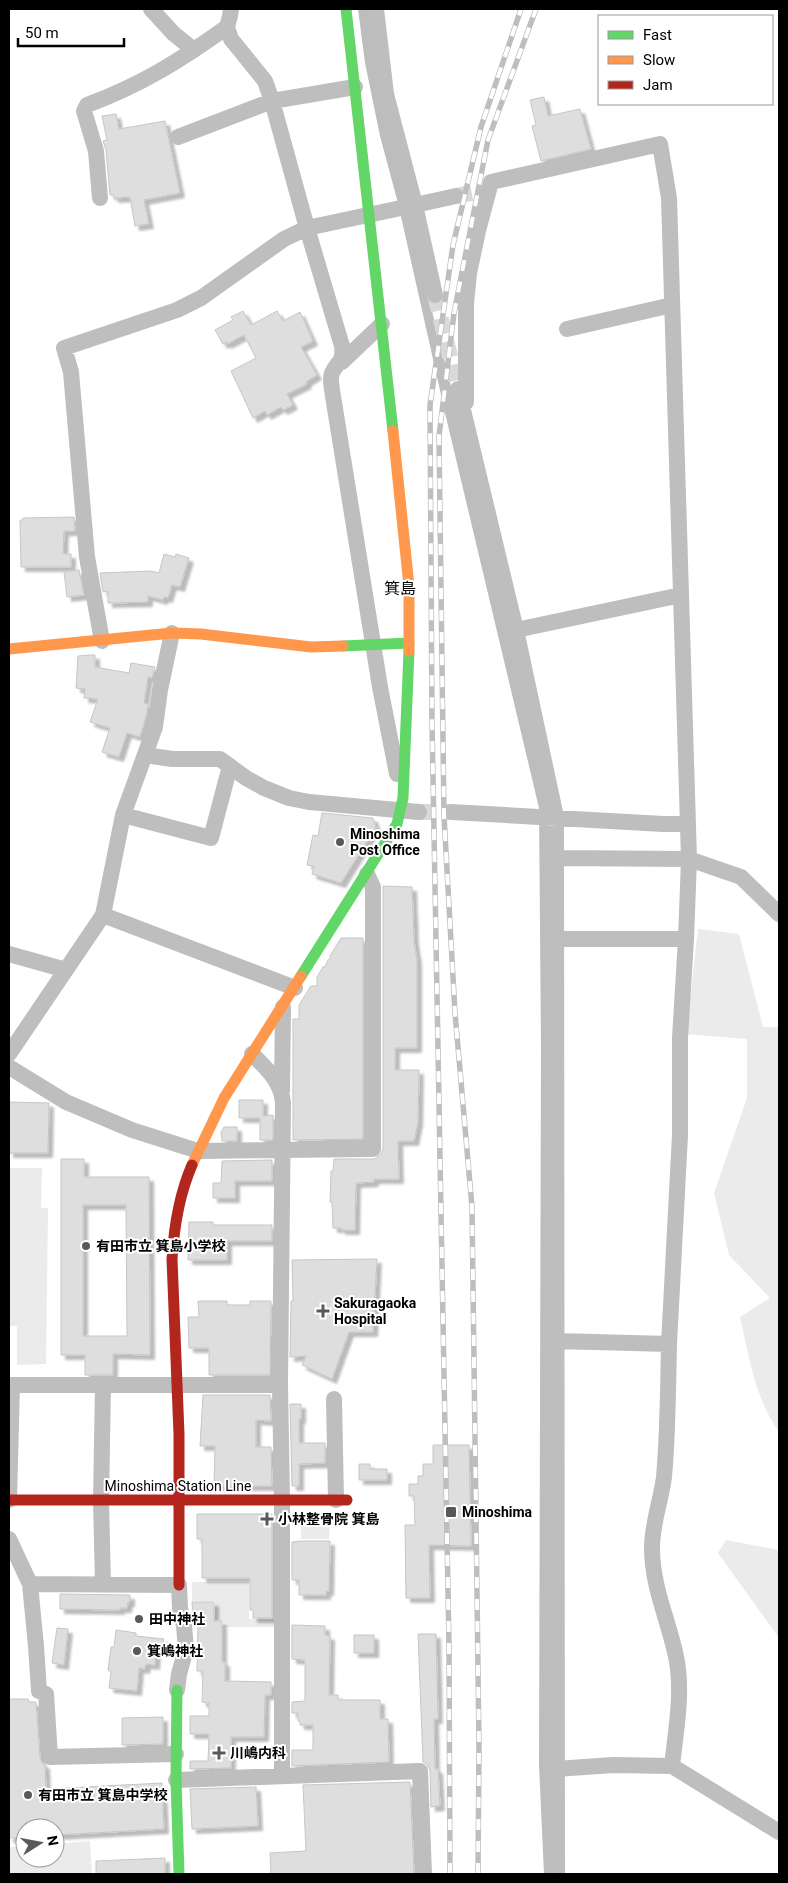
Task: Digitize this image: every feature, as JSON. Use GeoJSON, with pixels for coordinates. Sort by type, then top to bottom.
{"type":"FeatureCollection","features":[{"type":"Feature","properties":{"kind":"street"},"geometry":{"type":"LineString","coordinates":[[151,9],[174,34],[194,50]]}},
{"type":"Feature","properties":{"kind":"street"},"geometry":{"type":"LineString","coordinates":[[231,9],[227,27],[231,40],[265,81],[272,101],[342,346],[342,362]]}},
{"type":"Feature","properties":{"kind":"street"},"geometry":{"type":"LineString","coordinates":[[179,1874],[176,1780],[177,1690],[186,1649],[180,1608],[179,1585],[178,1385],[172,1284],[176,1217],[183,1190],[198,1151],[224,1098],[367,874],[397,824],[402,805],[409,643],[409,586],[370,214],[346,9]]}},
{"type":"Feature","properties":{"kind":"street"},"geometry":{"type":"LineString","coordinates":[[376,9],[386,94],[436,295]]}},
{"type":"Feature","properties":{"kind":"street"},"geometry":{"type":"LineString","coordinates":[[100,198],[96,151],[84,111],[87,105],[143,81],[194,50],[227,27]]}},
{"type":"Feature","properties":{"kind":"street"},"geometry":{"type":"LineString","coordinates":[[178,137],[272,101],[355,87]]}},
{"type":"Feature","properties":{"kind":"street"},"geometry":{"type":"LineString","coordinates":[[466,427],[466,304],[469,272],[484,190],[491,182],[660,144],[670,198],[689,859],[680,1038],[680,1135],[664,1478],[653,1527],[652,1549],[657,1592],[676,1653],[678,1673],[679,1697],[672,1766]]}},
{"type":"Feature","properties":{"kind":"street"},"geometry":{"type":"LineString","coordinates":[[102,641],[87,557],[71,372],[64,348],[178,310],[201,298],[284,239],[307,228],[456,196]]}},
{"type":"Feature","properties":{"kind":"street"},"geometry":{"type":"LineString","coordinates":[[567,330],[672,305]]}},
{"type":"Feature","properties":{"kind":"street"},"geometry":{"type":"LineString","coordinates":[[382,324],[342,362],[333,372],[331,379],[389,738],[402,805]]}},
{"type":"Feature","properties":{"kind":"street"},"geometry":{"type":"LineString","coordinates":[[458,389],[516,630],[556,817],[554,939],[557,1165],[555,1341],[557,1874]]}},
{"type":"Feature","properties":{"kind":"street"},"geometry":{"type":"LineString","coordinates":[[516,630],[681,596]]}},
{"type":"Feature","properties":{"kind":"street"},"geometry":{"type":"LineString","coordinates":[[9,649],[172,634],[201,634],[310,647],[374,646],[409,643]]}},
{"type":"Feature","properties":{"kind":"street"},"geometry":{"type":"LineString","coordinates":[[9,1054],[103,915],[123,816],[155,726],[160,690],[172,634]]}},
{"type":"Feature","properties":{"kind":"street"},"geometry":{"type":"LineString","coordinates":[[145,755],[172,759],[220,760],[264,788],[289,798],[328,805],[402,805],[419,812]]}},
{"type":"Feature","properties":{"kind":"street"},"geometry":{"type":"LineString","coordinates":[[123,816],[211,838],[230,766]]}},
{"type":"Feature","properties":{"kind":"street"},"geometry":{"type":"LineString","coordinates":[[451,812],[688,824]]}},
{"type":"Feature","properties":{"kind":"street"},"geometry":{"type":"LineString","coordinates":[[556,858],[689,859],[741,877],[779,914]]}},
{"type":"Feature","properties":{"kind":"street"},"geometry":{"type":"LineString","coordinates":[[9,1067],[66,1102],[132,1130],[198,1151],[373,1149],[373,887],[367,874]]}},
{"type":"Feature","properties":{"kind":"street"},"geometry":{"type":"LineString","coordinates":[[103,915],[295,988]]}},
{"type":"Feature","properties":{"kind":"street"},"geometry":{"type":"LineString","coordinates":[[554,939],[686,939]]}},
{"type":"Feature","properties":{"kind":"street"},"geometry":{"type":"LineString","coordinates":[[9,954],[66,970]]}},
{"type":"Feature","properties":{"kind":"street"},"geometry":{"type":"LineString","coordinates":[[282,1007],[283,1150],[280,1385],[282,1776]]}},
{"type":"Feature","properties":{"kind":"street"},"geometry":{"type":"LineString","coordinates":[[252,1054],[274,1077],[282,1096]]}},
{"type":"Feature","properties":{"kind":"street"},"geometry":{"type":"LineString","coordinates":[[555,1341],[669,1344]]}},
{"type":"Feature","properties":{"kind":"street"},"geometry":{"type":"LineString","coordinates":[[9,1500],[10,1385],[280,1385]]}},
{"type":"Feature","properties":{"kind":"street"},"geometry":{"type":"LineString","coordinates":[[103,1385],[103,1584]]}},
{"type":"Feature","properties":{"kind":"street"},"geometry":{"type":"LineString","coordinates":[[334,1399],[341,1500]]}},
{"type":"Feature","properties":{"kind":"street","name":"Minoshima Station Line"},"geometry":{"type":"LineString","coordinates":[[9,1500],[341,1500]]}},
{"type":"Feature","properties":{"kind":"street"},"geometry":{"type":"LineString","coordinates":[[9,1539],[30,1584],[38,1691],[46,1694],[50,1757],[176,1754]]}},
{"type":"Feature","properties":{"kind":"street"},"geometry":{"type":"LineString","coordinates":[[30,1584],[179,1585]]}},
{"type":"Feature","properties":{"kind":"street"},"geometry":{"type":"LineString","coordinates":[[556,1770],[613,1766],[672,1766],[779,1832]]}},
{"type":"Feature","properties":{"kind":"street"},"geometry":{"type":"LineString","coordinates":[[176,1780],[420,1771],[424,1874]]}},
{"type":"Feature","properties":{"kind":"shaded area"},"geometry":{"type":"Polygon","coordinates":[[[358,9],[370,9],[431,307],[461,426],[548,798],[552,953],[552,1874],[544,1874],[539,1765],[541,1047],[539,808],[446,417],[398,203],[380,136],[365,63],[358,9]]]}},
{"type":"Feature","properties":{"kind":"shaded area"},"geometry":{"type":"Polygon","coordinates":[[[698,929],[739,934],[763,1027],[779,1027],[779,1432],[758,1391],[740,1317],[770,1298],[729,1255],[714,1193],[747,1098],[747,1039],[686,1034],[698,929]]]}},
{"type":"Feature","properties":{"kind":"shaded area"},"geometry":{"type":"Polygon","coordinates":[[[9,1168],[42,1168],[41,1208],[48,1208],[46,1364],[17,1365],[17,1326],[9,1326],[9,1168]]]}},
{"type":"Feature","properties":{"kind":"shaded area"},"geometry":{"type":"Polygon","coordinates":[[[301,1512],[330,1512],[329,1539],[301,1539],[301,1512]]]}},
{"type":"Feature","properties":{"kind":"shaded area"},"geometry":{"type":"Polygon","coordinates":[[[726,1540],[779,1550],[779,1638],[718,1553],[726,1540]]]}},
{"type":"Feature","properties":{"kind":"shaded area"},"geometry":{"type":"Polygon","coordinates":[[[192,1582],[249,1582],[249,1619],[274,1619],[274,1627],[223,1627],[223,1621],[215,1620],[215,1601],[192,1601],[192,1582]]]}},
{"type":"Feature","properties":{"kind":"shaded area"},"geometry":{"type":"Polygon","coordinates":[[[90,1841],[92,1874],[9,1874],[9,1847],[15,1847],[15,1868],[65,1868],[65,1843],[90,1841]]]}},
{"type":"Feature","properties":{"kind":"building"},"geometry":{"type":"Polygon","coordinates":[[[544,97],[548,116],[580,109],[591,149],[541,161],[532,126],[536,125],[530,100],[544,97]]]}},
{"type":"Feature","properties":{"kind":"building"},"geometry":{"type":"Polygon","coordinates":[[[116,114],[119,129],[165,121],[180,193],[144,200],[149,224],[135,226],[130,197],[114,198],[114,195],[110,195],[106,150],[103,141],[107,140],[102,116],[116,114]]]}},
{"type":"Feature","properties":{"kind":"building"},"geometry":{"type":"Polygon","coordinates":[[[243,311],[251,325],[277,311],[283,321],[300,312],[313,341],[301,347],[317,375],[306,382],[307,384],[287,394],[293,405],[283,410],[281,407],[267,415],[265,411],[253,418],[231,371],[256,358],[244,335],[227,344],[226,342],[223,344],[215,330],[233,320],[231,317],[243,311]]]}},
{"type":"Feature","properties":{"kind":"building"},"geometry":{"type":"Polygon","coordinates":[[[74,517],[75,531],[64,531],[63,554],[71,554],[71,567],[21,567],[20,520],[23,520],[23,518],[74,517]]]}},
{"type":"Feature","properties":{"kind":"building"},"geometry":{"type":"Polygon","coordinates":[[[164,554],[175,557],[176,554],[189,558],[180,587],[172,585],[168,598],[164,597],[163,600],[148,596],[148,602],[108,603],[108,591],[103,592],[100,573],[151,571],[159,573],[164,554]]]}},
{"type":"Feature","properties":{"kind":"building"},"geometry":{"type":"Polygon","coordinates":[[[79,570],[84,595],[67,597],[64,572],[79,570]]]}},
{"type":"Feature","properties":{"kind":"building"},"geometry":{"type":"Polygon","coordinates":[[[95,655],[95,667],[129,673],[131,663],[155,667],[152,678],[148,677],[144,703],[148,704],[147,713],[140,737],[127,733],[119,757],[102,752],[110,728],[90,722],[98,699],[84,698],[85,689],[76,688],[78,656],[95,655]]]}},
{"type":"Feature","properties":{"kind":"building"},"geometry":{"type":"Polygon","coordinates":[[[322,813],[373,818],[376,827],[341,883],[312,874],[314,866],[307,865],[313,835],[318,836],[322,813]]]}},
{"type":"Feature","properties":{"kind":"building"},"geometry":{"type":"Polygon","coordinates":[[[383,886],[412,887],[414,941],[417,960],[417,1048],[395,1048],[395,1070],[419,1070],[418,1122],[414,1141],[398,1141],[399,1179],[374,1179],[374,1182],[356,1183],[355,1230],[341,1230],[342,1228],[333,1228],[332,1202],[330,1202],[331,1171],[333,1171],[334,1159],[374,1159],[381,1154],[383,1149],[383,886]]]}},
{"type":"Feature","properties":{"kind":"building"},"geometry":{"type":"Polygon","coordinates":[[[341,938],[363,938],[363,1139],[293,1140],[293,1019],[299,1019],[299,1005],[311,986],[317,986],[317,977],[330,959],[341,938]]]}},
{"type":"Feature","properties":{"kind":"building"},"geometry":{"type":"Polygon","coordinates":[[[239,1100],[263,1100],[263,1116],[273,1115],[273,1140],[260,1140],[260,1118],[239,1118],[239,1100]]]}},
{"type":"Feature","properties":{"kind":"building"},"geometry":{"type":"Polygon","coordinates":[[[9,1102],[49,1103],[48,1153],[9,1153],[9,1102]]]}},
{"type":"Feature","properties":{"kind":"building"},"geometry":{"type":"Polygon","coordinates":[[[224,1127],[237,1127],[237,1141],[222,1141],[221,1132],[224,1127]]]}},
{"type":"Feature","properties":{"kind":"building"},"geometry":{"type":"Polygon","coordinates":[[[61,1159],[84,1159],[84,1177],[149,1177],[150,1355],[113,1354],[113,1375],[85,1375],[85,1355],[61,1355],[61,1159]],[[83,1205],[83,1336],[127,1336],[126,1205],[83,1205]]]}},
{"type":"Feature","properties":{"kind":"building"},"geometry":{"type":"Polygon","coordinates":[[[272,1160],[272,1181],[235,1181],[235,1198],[213,1198],[213,1183],[221,1183],[222,1161],[272,1160]]]}},
{"type":"Feature","properties":{"kind":"building"},"geometry":{"type":"Polygon","coordinates":[[[189,1222],[213,1222],[213,1225],[272,1225],[272,1241],[227,1241],[227,1260],[188,1260],[189,1222]]]}},
{"type":"Feature","properties":{"kind":"building"},"geometry":{"type":"Polygon","coordinates":[[[377,1259],[373,1332],[349,1332],[332,1379],[302,1365],[306,1356],[290,1357],[291,1301],[293,1301],[292,1260],[377,1259]]]}},
{"type":"Feature","properties":{"kind":"building"},"geometry":{"type":"Polygon","coordinates":[[[198,1301],[227,1301],[227,1305],[250,1305],[250,1301],[271,1301],[270,1375],[209,1375],[209,1348],[189,1348],[188,1317],[199,1317],[198,1301]]]}},
{"type":"Feature","properties":{"kind":"building"},"geometry":{"type":"Polygon","coordinates":[[[203,1395],[270,1395],[271,1421],[256,1420],[256,1447],[271,1447],[272,1486],[214,1486],[215,1446],[200,1446],[203,1395]]]}},
{"type":"Feature","properties":{"kind":"building"},"geometry":{"type":"Polygon","coordinates":[[[290,1404],[301,1404],[299,1443],[325,1443],[325,1463],[299,1464],[299,1486],[292,1486],[290,1404]]]}},
{"type":"Feature","properties":{"kind":"building"},"geometry":{"type":"Polygon","coordinates":[[[433,1445],[469,1445],[471,1546],[429,1545],[430,1598],[406,1598],[405,1525],[415,1525],[414,1496],[409,1496],[409,1484],[418,1484],[418,1476],[423,1476],[423,1464],[433,1464],[433,1445]]]}},
{"type":"Feature","properties":{"kind":"building"},"geometry":{"type":"Polygon","coordinates":[[[359,1464],[370,1464],[370,1469],[387,1469],[387,1480],[359,1480],[359,1464]]]}},
{"type":"Feature","properties":{"kind":"building"},"geometry":{"type":"Polygon","coordinates":[[[197,1514],[272,1514],[272,1618],[253,1618],[253,1610],[250,1610],[250,1578],[202,1578],[202,1539],[197,1539],[197,1514]]]}},
{"type":"Feature","properties":{"kind":"building"},"geometry":{"type":"Polygon","coordinates":[[[330,1541],[329,1591],[326,1591],[326,1595],[299,1595],[299,1580],[292,1580],[292,1542],[330,1541]]]}},
{"type":"Feature","properties":{"kind":"building"},"geometry":{"type":"Polygon","coordinates":[[[60,1594],[130,1595],[130,1602],[128,1602],[127,1608],[120,1608],[120,1610],[60,1609],[60,1594]]]}},
{"type":"Feature","properties":{"kind":"building"},"geometry":{"type":"Polygon","coordinates":[[[192,1602],[214,1602],[214,1621],[222,1621],[222,1662],[225,1662],[225,1681],[271,1682],[271,1695],[265,1695],[264,1737],[231,1737],[231,1768],[190,1769],[190,1761],[208,1761],[209,1734],[190,1734],[190,1716],[209,1716],[209,1703],[202,1702],[203,1671],[197,1671],[198,1620],[193,1620],[192,1602]]]}},
{"type":"Feature","properties":{"kind":"building"},"geometry":{"type":"Polygon","coordinates":[[[292,1625],[325,1626],[325,1635],[330,1636],[329,1695],[338,1695],[338,1700],[380,1700],[380,1719],[388,1719],[389,1762],[292,1766],[292,1750],[313,1750],[313,1725],[300,1725],[298,1713],[292,1713],[292,1702],[305,1701],[305,1660],[292,1659],[292,1625]]]}},
{"type":"Feature","properties":{"kind":"building"},"geometry":{"type":"Polygon","coordinates":[[[57,1628],[68,1629],[64,1665],[52,1663],[57,1628]]]}},
{"type":"Feature","properties":{"kind":"building"},"geometry":{"type":"Polygon","coordinates":[[[116,1630],[136,1633],[136,1636],[164,1639],[162,1650],[156,1650],[155,1665],[146,1664],[145,1669],[139,1668],[137,1691],[109,1688],[111,1672],[108,1670],[111,1647],[114,1647],[116,1630]]]}},
{"type":"Feature","properties":{"kind":"building"},"geometry":{"type":"Polygon","coordinates":[[[418,1634],[436,1634],[438,1719],[434,1719],[435,1769],[438,1769],[440,1806],[431,1807],[430,1770],[428,1765],[423,1762],[418,1634]]]}},
{"type":"Feature","properties":{"kind":"building"},"geometry":{"type":"Polygon","coordinates":[[[354,1635],[374,1635],[374,1653],[354,1653],[354,1635]]]}},
{"type":"Feature","properties":{"kind":"building"},"geometry":{"type":"Polygon","coordinates":[[[9,1699],[28,1699],[29,1702],[36,1702],[40,1758],[45,1765],[46,1789],[162,1783],[164,1829],[65,1834],[65,1818],[15,1818],[15,1838],[9,1838],[9,1699]]]}},
{"type":"Feature","properties":{"kind":"building"},"geometry":{"type":"Polygon","coordinates":[[[163,1717],[163,1744],[122,1745],[122,1718],[163,1717]]]}},
{"type":"Feature","properties":{"kind":"building"},"geometry":{"type":"Polygon","coordinates":[[[410,1782],[414,1874],[271,1874],[270,1853],[306,1851],[303,1785],[410,1782]]]}},
{"type":"Feature","properties":{"kind":"building"},"geometry":{"type":"Polygon","coordinates":[[[256,1787],[258,1826],[192,1829],[190,1789],[256,1787]]]}},
{"type":"Feature","properties":{"kind":"building"},"geometry":{"type":"Polygon","coordinates":[[[165,1858],[165,1874],[96,1874],[96,1861],[165,1858]]]}},
{"type":"Feature","properties":{"kind":"tunnel"},"geometry":{"type":"LineString","coordinates":[[456,196],[481,191]]}},
{"type":"Feature","properties":{"kind":"tunnel"},"geometry":{"type":"LineString","coordinates":[[435,295],[458,389]]}},
{"type":"Feature","properties":{"kind":"tunnel"},"geometry":{"type":"LineString","coordinates":[[419,812],[451,812]]}},
{"type":"Feature","properties":{"kind":"railway"},"geometry":{"type":"LineString","coordinates":[[450,1874],[449,1646],[432,723],[430,405],[453,245],[481,127],[521,9]]}},
{"type":"Feature","properties":{"kind":"railway"},"geometry":{"type":"LineString","coordinates":[[478,1874],[479,1747],[472,1207],[455,1013],[444,816],[439,436],[454,313],[488,140],[536,9]]}},
{"type":"Feature","properties":{"kind":"traffic: fast"},"geometry":{"type":"LineString","coordinates":[[346,9],[393,431]]}},
{"type":"Feature","properties":{"kind":"traffic: fast"},"geometry":{"type":"LineString","coordinates":[[343,646],[409,643]]}},
{"type":"Feature","properties":{"kind":"traffic: fast"},"geometry":{"type":"LineString","coordinates":[[301,976],[397,824],[403,798],[409,651]]}},
{"type":"Feature","properties":{"kind":"traffic: fast"},"geometry":{"type":"LineString","coordinates":[[177,1690],[176,1780],[179,1874]]}},
{"type":"Feature","properties":{"kind":"traffic: slow"},"geometry":{"type":"LineString","coordinates":[[393,431],[409,586],[409,651]]}},
{"type":"Feature","properties":{"kind":"traffic: slow"},"geometry":{"type":"LineString","coordinates":[[9,649],[172,633],[201,634],[311,647],[343,646]]}},
{"type":"Feature","properties":{"kind":"traffic: slow"},"geometry":{"type":"LineString","coordinates":[[192,1165],[224,1098],[301,976]]}},
{"type":"Feature","properties":{"kind":"traffic: jam"},"geometry":{"type":"LineString","coordinates":[[179,1585],[179,1434],[172,1259],[178,1211],[192,1165]]}},
{"type":"Feature","properties":{"kind":"traffic: jam"},"geometry":{"type":"LineString","coordinates":[[9,1500],[347,1500]]}},
{"type":"Feature","properties":{"kind":"place","name":"Minoshima Post Office"},"geometry":{"type":"Point","coordinates":[340,842]}},
{"type":"Feature","properties":{"kind":"place","name":"有田市立 箕島小学校"},"geometry":{"type":"Point","coordinates":[86,1246]}},
{"type":"Feature","properties":{"kind":"place","name":"Sakuragaoka Hospital"},"geometry":{"type":"Point","coordinates":[323,1311]}},
{"type":"Feature","properties":{"kind":"place","name":"Minoshima"},"geometry":{"type":"Point","coordinates":[451,1512]}},
{"type":"Feature","properties":{"kind":"place","name":"小林整骨院 箕島"},"geometry":{"type":"Point","coordinates":[267,1519]}},
{"type":"Feature","properties":{"kind":"place","name":"田中神社"},"geometry":{"type":"Point","coordinates":[139,1619]}},
{"type":"Feature","properties":{"kind":"place","name":"箕嶋神社"},"geometry":{"type":"Point","coordinates":[137,1651]}},
{"type":"Feature","properties":{"kind":"place","name":"川嶋内科"},"geometry":{"type":"Point","coordinates":[219,1753]}},
{"type":"Feature","properties":{"kind":"place","name":"有田市立 箕島中学校"},"geometry":{"type":"Point","coordinates":[28,1795]}},
{"type":"Feature","properties":{"kind":"district","name":"箕島"},"geometry":{"type":"Point","coordinates":[400,588]}}]}
